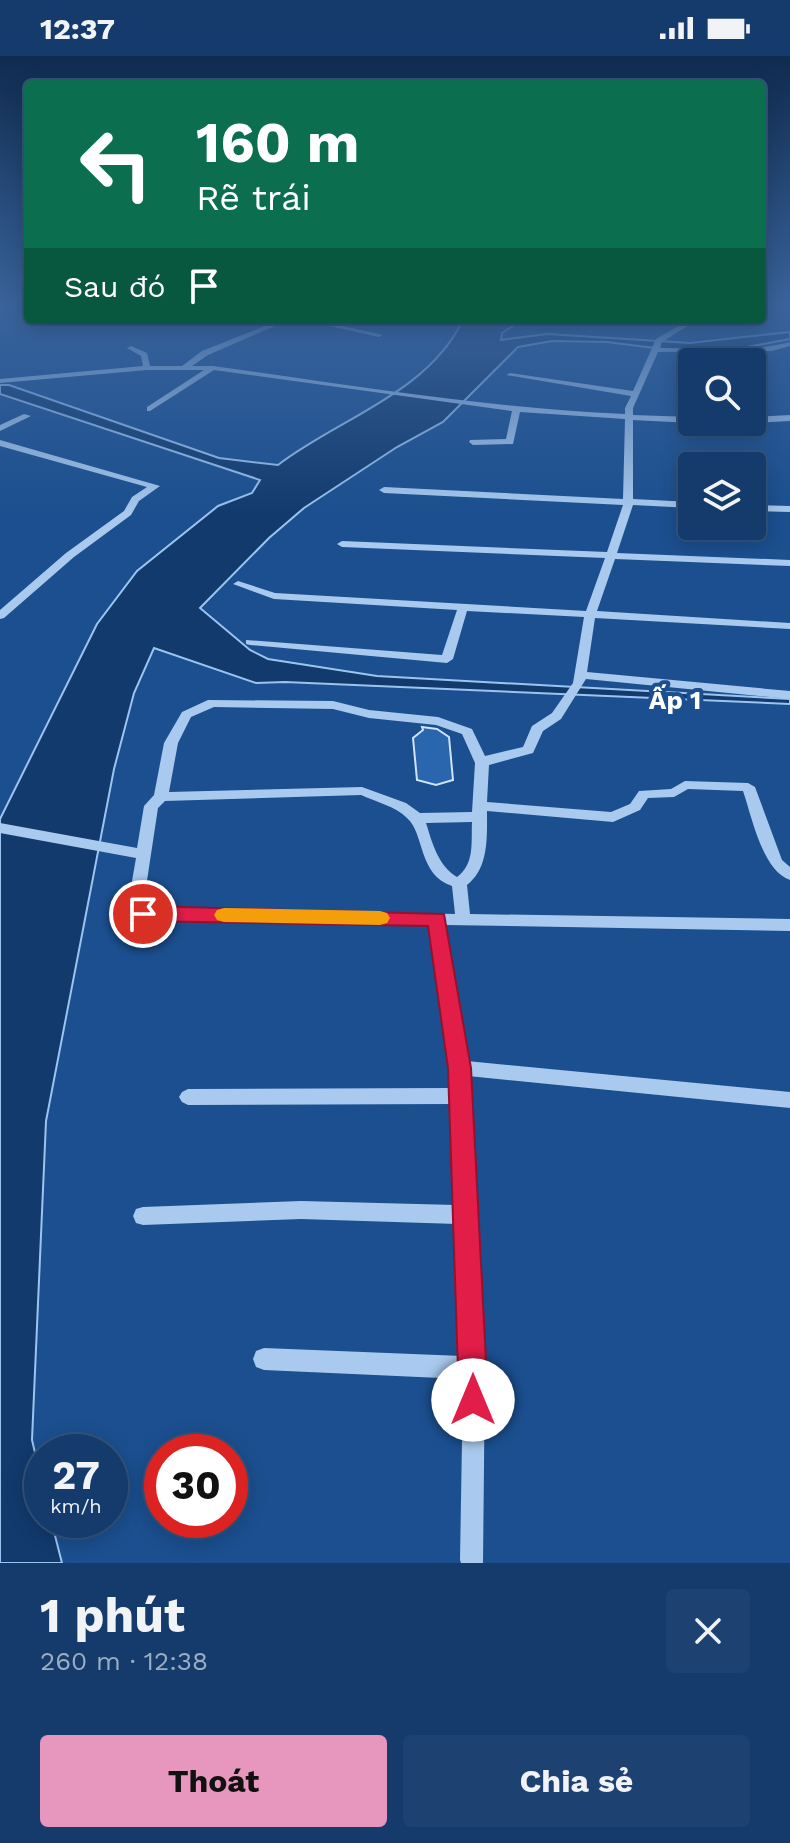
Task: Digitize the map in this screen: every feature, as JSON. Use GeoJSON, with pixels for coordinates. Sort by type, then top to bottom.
{"type":"FeatureCollection","features":[{"type":"Feature","properties":{"kind":"street"},"geometry":{"type":"LineString","coordinates":[[0,381],[44,375]]}},
{"type":"Feature","properties":{"kind":"street"},"geometry":{"type":"LineString","coordinates":[[150,409],[202,375]]}},
{"type":"Feature","properties":{"kind":"street"},"geometry":{"type":"LineString","coordinates":[[265,375],[467,404],[516,409],[541,406],[678,419]]}},
{"type":"Feature","properties":{"kind":"street"},"geometry":{"type":"LineString","coordinates":[[512,375],[636,394]]}},
{"type":"Feature","properties":{"kind":"street"},"geometry":{"type":"LineString","coordinates":[[482,763],[489,758],[528,750],[537,729],[554,719],[576,684],[590,615],[628,501],[629,414],[644,375]]}},
{"type":"Feature","properties":{"kind":"street"},"geometry":{"type":"LineString","coordinates":[[473,442],[510,442],[516,409]]}},
{"type":"Feature","properties":{"kind":"street"},"geometry":{"type":"LineString","coordinates":[[0,428],[27,416]]}},
{"type":"Feature","properties":{"kind":"street"},"geometry":{"type":"LineString","coordinates":[[766,419],[790,418]]}},
{"type":"Feature","properties":{"kind":"street"},"geometry":{"type":"LineString","coordinates":[[0,443],[155,486],[135,499],[128,513],[70,555],[0,616]]}},
{"type":"Feature","properties":{"kind":"street"},"geometry":{"type":"LineString","coordinates":[[384,490],[678,504]]}},
{"type":"Feature","properties":{"kind":"street"},"geometry":{"type":"LineString","coordinates":[[766,508],[790,509]]}},
{"type":"Feature","properties":{"kind":"street"},"geometry":{"type":"LineString","coordinates":[[353,537],[379,540],[391,546]]}},
{"type":"Feature","properties":{"kind":"street"},"geometry":{"type":"LineString","coordinates":[[342,544],[790,563]]}},
{"type":"Feature","properties":{"kind":"street"},"geometry":{"type":"LineString","coordinates":[[238,584],[274,596],[790,626]]}},
{"type":"Feature","properties":{"kind":"street"},"geometry":{"type":"LineString","coordinates":[[250,642],[447,659],[463,607]]}},
{"type":"Feature","properties":{"kind":"street"},"geometry":{"type":"LineString","coordinates":[[576,684],[790,695]]}},
{"type":"Feature","properties":{"kind":"street"},"geometry":{"type":"LineString","coordinates":[[459,883],[471,874],[477,862],[480,812],[482,763],[467,732],[438,721],[369,714],[333,705],[212,703],[186,715],[171,743],[161,797],[151,806],[135,910],[143,914],[790,925]]}},
{"type":"Feature","properties":{"kind":"street"},"geometry":{"type":"LineString","coordinates":[[417,818],[480,812],[613,817],[635,807],[644,794],[674,793],[685,785],[734,786],[750,790],[776,863],[790,875]]}},
{"type":"Feature","properties":{"kind":"street"},"geometry":{"type":"LineString","coordinates":[[161,797],[362,791],[401,806],[417,818],[430,856],[447,879],[459,883]]}},
{"type":"Feature","properties":{"kind":"street"},"geometry":{"type":"LineString","coordinates":[[0,828],[143,854]]}},
{"type":"Feature","properties":{"kind":"street"},"geometry":{"type":"LineString","coordinates":[[459,883],[463,920]]}},
{"type":"Feature","properties":{"kind":"street"},"geometry":{"type":"LineString","coordinates":[[437,919],[459,1068],[474,1368],[472,1560]]}},
{"type":"Feature","properties":{"kind":"street"},"geometry":{"type":"LineString","coordinates":[[459,1068],[790,1100]]}},
{"type":"Feature","properties":{"kind":"street"},"geometry":{"type":"LineString","coordinates":[[188,1097],[460,1096]]}},
{"type":"Feature","properties":{"kind":"street"},"geometry":{"type":"LineString","coordinates":[[143,1216],[301,1210],[465,1215]]}},
{"type":"Feature","properties":{"kind":"street"},"geometry":{"type":"LineString","coordinates":[[264,1359],[474,1368]]}},
{"type":"Feature","properties":{"kind":"water"},"geometry":{"type":"Polygon","coordinates":[[[417,375],[490,375],[443,422],[397,447],[304,508],[269,538],[200,608],[250,650],[268,659],[377,676],[790,699],[790,704],[256,683],[154,648],[134,693],[114,769],[46,1121],[32,1434],[24,1434],[24,1538],[56,1538],[62,1563],[0,1563],[0,819],[97,624],[137,571],[218,506],[252,493],[260,480],[0,394],[0,385],[9,385],[219,458],[278,465],[380,403],[417,375]]]}},
{"type":"Feature","properties":{"kind":"building"},"geometry":{"type":"Polygon","coordinates":[[[422,727],[437,729],[449,737],[453,780],[436,785],[417,780],[413,738],[423,730],[422,727]]]}},
{"type":"Feature","properties":{"kind":"slow traffic"},"geometry":{"type":"LineString","coordinates":[[224,915],[380,918]]}},
{"type":"Feature","properties":{"kind":"district","name":"Ấp 1"},"geometry":{"type":"Point","coordinates":[675,700]}},
{"type":"Feature","properties":{"kind":"route"},"geometry":{"type":"LineString","coordinates":[[143,914],[437,919],[459,1068],[473,1400]]}}]}
